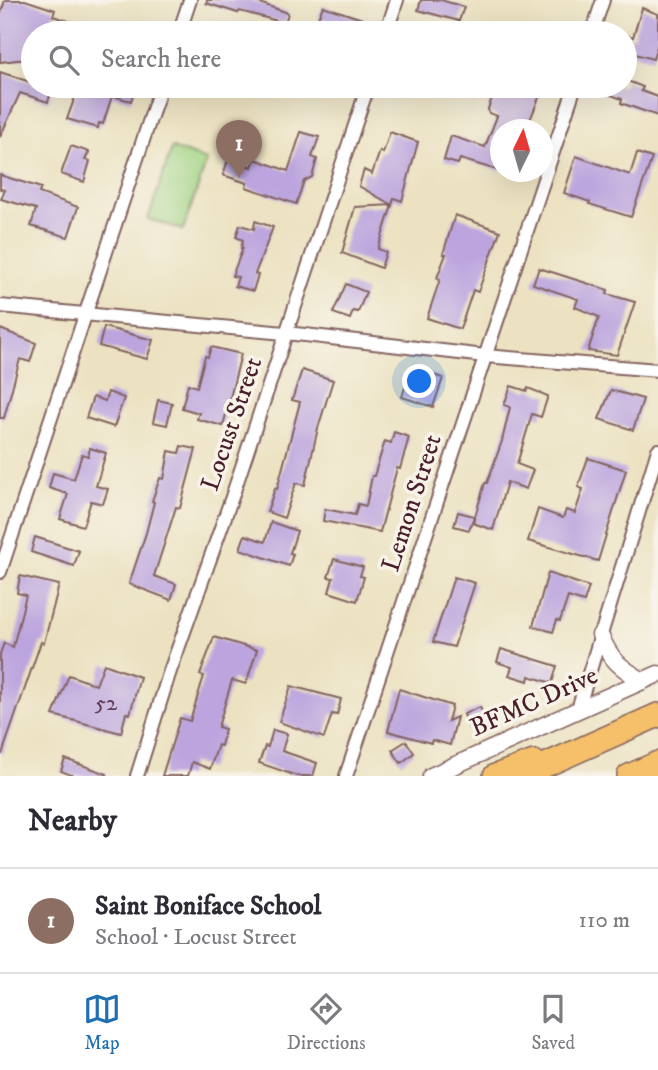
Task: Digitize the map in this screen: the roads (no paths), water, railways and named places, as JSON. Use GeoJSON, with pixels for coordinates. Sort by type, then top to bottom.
{"type":"FeatureCollection","features":[{"type":"Feature","properties":{"kind":"highway"},"geometry":{"type":"LineString","coordinates":[[521,776],[658,715]]}},
{"type":"Feature","properties":{"kind":"highway"},"geometry":{"type":"LineString","coordinates":[[495,776],[626,729]]}},
{"type":"Feature","properties":{"kind":"highway"},"geometry":{"type":"LineString","coordinates":[[629,776],[658,763]]}},
{"type":"Feature","properties":{"kind":"street"},"geometry":{"type":"LineString","coordinates":[[182,21],[190,0]]}},
{"type":"Feature","properties":{"kind":"street"},"geometry":{"type":"LineString","coordinates":[[390,21],[397,0]]}},
{"type":"Feature","properties":{"kind":"street"},"geometry":{"type":"LineString","coordinates":[[596,21],[603,0]]}},
{"type":"Feature","properties":{"kind":"street"},"geometry":{"type":"LineString","coordinates":[[0,572],[157,98]]}},
{"type":"Feature","properties":{"kind":"street","name":"Locust Street"},"geometry":{"type":"LineString","coordinates":[[137,776],[364,98]]}},
{"type":"Feature","properties":{"kind":"street","name":"Lemon Street"},"geometry":{"type":"LineString","coordinates":[[346,776],[571,98]]}},
{"type":"Feature","properties":{"kind":"street"},"geometry":{"type":"LineString","coordinates":[[0,306],[485,356],[658,370]]}},
{"type":"Feature","properties":{"kind":"street"},"geometry":{"type":"LineString","coordinates":[[578,709],[658,450]]}},
{"type":"Feature","properties":{"kind":"street"},"geometry":{"type":"LineString","coordinates":[[600,635],[609,655],[622,669],[650,678]]}},
{"type":"Feature","properties":{"kind":"street","name":"BFMC Drive"},"geometry":{"type":"LineString","coordinates":[[431,776],[650,678]]}},
{"type":"Feature","properties":{"kind":"place","name":"Saint Boniface School"},"geometry":{"type":"Point","coordinates":[239,178]}}]}
